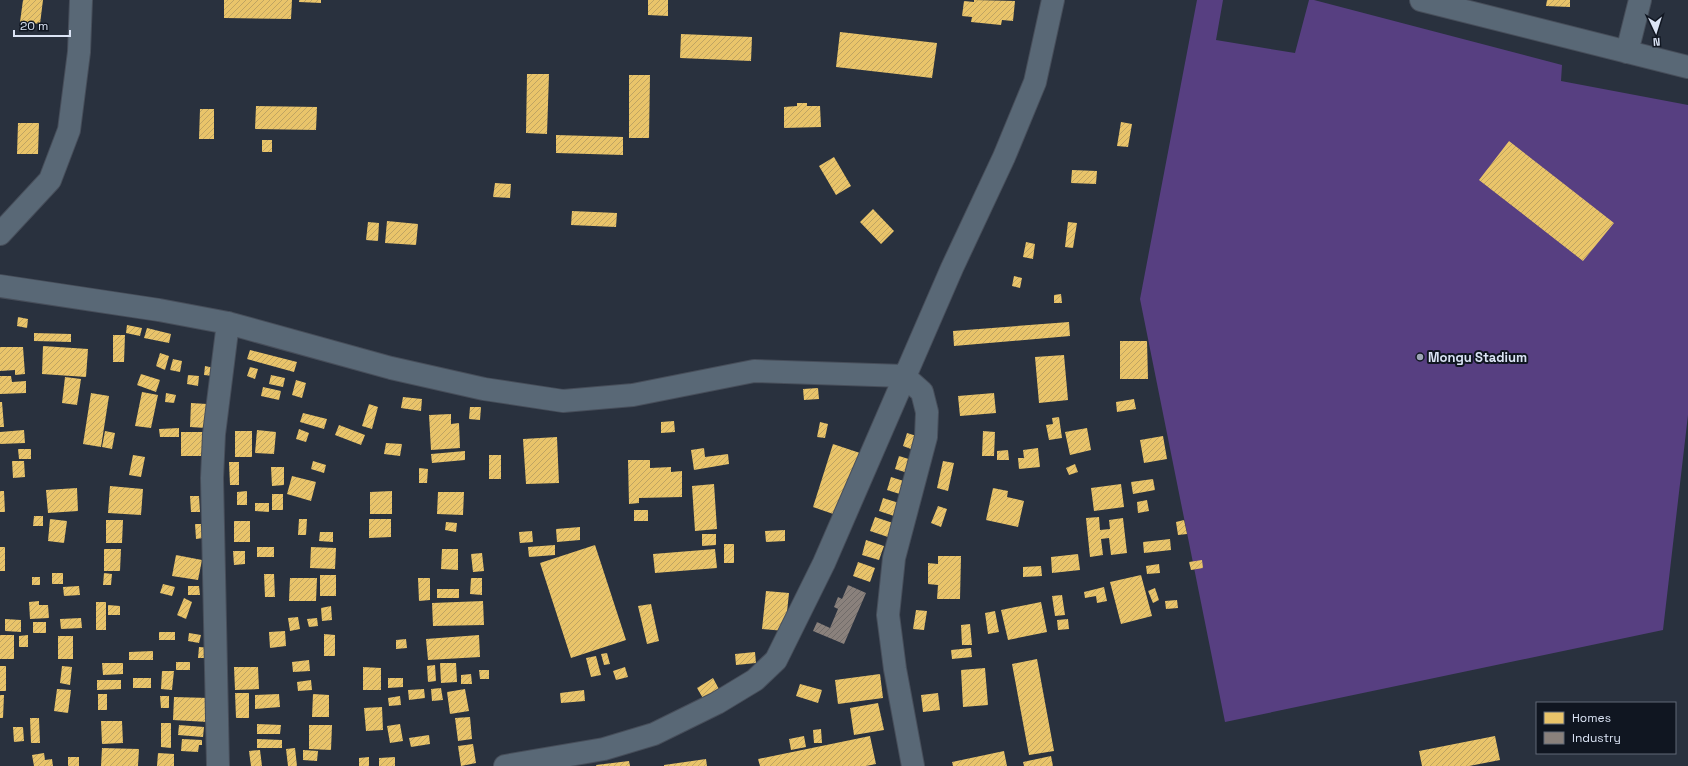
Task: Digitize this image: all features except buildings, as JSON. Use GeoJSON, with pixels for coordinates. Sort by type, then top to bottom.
{"type":"FeatureCollection","features":[{"type":"Feature","properties":{"kind":"street"},"geometry":{"type":"LineString","coordinates":[[0,234],[50,180],[69,130],[79,52],[81,0]]}},
{"type":"Feature","properties":{"kind":"street"},"geometry":{"type":"LineString","coordinates":[[505,766],[604,749],[654,734],[717,702],[755,680],[776,660],[821,570],[904,376],[1004,157],[1035,82],[1052,0]]}},
{"type":"Feature","properties":{"kind":"street"},"geometry":{"type":"LineString","coordinates":[[1421,0],[1688,67]]}},
{"type":"Feature","properties":{"kind":"street"},"geometry":{"type":"LineString","coordinates":[[1627,52],[1640,0]]}},
{"type":"Feature","properties":{"kind":"street"},"geometry":{"type":"LineString","coordinates":[[0,286],[159,310],[228,323],[391,368],[484,389],[563,401],[633,395],[754,371],[904,376],[922,392],[927,412],[926,437],[894,558],[888,615],[895,669],[913,766]]}},
{"type":"Feature","properties":{"kind":"street"},"geometry":{"type":"LineString","coordinates":[[218,766],[212,478],[214,434],[228,323]]}},
{"type":"Feature","properties":{"kind":"shaded area","name":"Mongu Stadium"},"geometry":{"type":"Polygon","coordinates":[[[1197,0],[1223,0],[1216,40],[1295,53],[1309,0],[1314,0],[1562,65],[1561,81],[1688,105],[1688,415],[1663,630],[1225,722],[1140,299],[1197,0]]]}},
{"type":"Feature","properties":{"kind":"place","name":"Mongu Stadium"},"geometry":{"type":"Point","coordinates":[1420,357]}}]}
